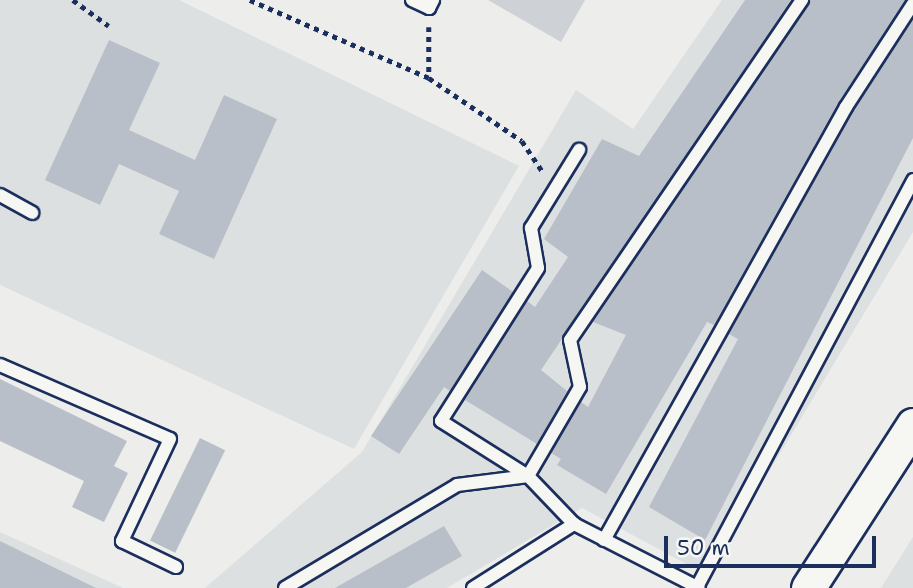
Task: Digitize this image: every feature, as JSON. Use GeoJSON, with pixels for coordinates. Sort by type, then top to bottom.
{"type":"FeatureCollection","features":[{"type":"Feature","properties":{"kind":"street"},"geometry":{"type":"LineString","coordinates":[[808,588],[913,425]]}},
{"type":"Feature","properties":{"kind":"lane"},"geometry":{"type":"LineString","coordinates":[[412,0],[431,4]]}},
{"type":"Feature","properties":{"kind":"lane"},"geometry":{"type":"LineString","coordinates":[[528,475],[580,387],[570,340],[802,0]]}},
{"type":"Feature","properties":{"kind":"lane"},"geometry":{"type":"LineString","coordinates":[[604,540],[846,107],[913,4]]}},
{"type":"Feature","properties":{"kind":"lane"},"geometry":{"type":"LineString","coordinates":[[579,150],[531,228],[538,268],[441,421],[528,475],[574,524],[698,587],[913,180]]}},
{"type":"Feature","properties":{"kind":"lane"},"geometry":{"type":"LineString","coordinates":[[0,195],[32,213]]}},
{"type":"Feature","properties":{"kind":"lane"},"geometry":{"type":"LineString","coordinates":[[0,365],[170,439],[122,541],[176,567]]}},
{"type":"Feature","properties":{"kind":"lane"},"geometry":{"type":"LineString","coordinates":[[285,588],[457,485],[528,475]]}},
{"type":"Feature","properties":{"kind":"lane"},"geometry":{"type":"LineString","coordinates":[[473,588],[574,524]]}},
{"type":"Feature","properties":{"kind":"path"},"geometry":{"type":"LineString","coordinates":[[73,0],[109,26]]}},
{"type":"Feature","properties":{"kind":"path"},"geometry":{"type":"LineString","coordinates":[[250,0],[429,78],[522,141],[539,169],[559,183]]}},
{"type":"Feature","properties":{"kind":"path"},"geometry":{"type":"LineString","coordinates":[[429,78],[431,4]]}},
{"type":"Feature","properties":{"kind":"shaded area"},"geometry":{"type":"Polygon","coordinates":[[[0,0],[179,0],[519,166],[354,449],[0,285],[0,0]]]}},
{"type":"Feature","properties":{"kind":"shaded area"},"geometry":{"type":"Polygon","coordinates":[[[488,0],[585,0],[561,42],[488,0]]]}},
{"type":"Feature","properties":{"kind":"shaded area"},"geometry":{"type":"Polygon","coordinates":[[[722,0],[913,0],[913,232],[707,575],[582,508],[447,588],[205,588],[362,452],[576,90],[633,129],[722,0]]]}},
{"type":"Feature","properties":{"kind":"shaded area"},"geometry":{"type":"Polygon","coordinates":[[[0,532],[123,588],[0,588],[0,532]]]}},
{"type":"Feature","properties":{"kind":"shaded area"},"geometry":{"type":"Polygon","coordinates":[[[913,537],[913,588],[881,588],[913,537]]]}},
{"type":"Feature","properties":{"kind":"building"},"geometry":{"type":"Polygon","coordinates":[[[745,0],[791,0],[541,370],[567,391],[537,444],[465,400],[527,301],[535,307],[568,257],[544,239],[602,139],[639,156],[745,0]]]}},
{"type":"Feature","properties":{"kind":"building"},"geometry":{"type":"Polygon","coordinates":[[[811,0],[905,0],[838,103],[714,325],[707,322],[606,494],[557,465],[561,459],[551,453],[581,402],[588,407],[626,335],[593,322],[811,0]]]}},
{"type":"Feature","properties":{"kind":"building"},"geometry":{"type":"Polygon","coordinates":[[[913,20],[913,138],[705,540],[649,507],[738,339],[729,334],[853,112],[913,20]]]}},
{"type":"Feature","properties":{"kind":"building"},"geometry":{"type":"Polygon","coordinates":[[[109,40],[160,63],[129,130],[195,160],[224,95],[277,119],[214,259],[159,234],[179,191],[119,164],[100,205],[45,180],[109,40]]]}},
{"type":"Feature","properties":{"kind":"building"},"geometry":{"type":"Polygon","coordinates":[[[482,270],[513,292],[450,391],[444,387],[399,454],[371,436],[482,270]]]}},
{"type":"Feature","properties":{"kind":"building"},"geometry":{"type":"Polygon","coordinates":[[[0,379],[127,441],[114,466],[128,473],[104,522],[72,507],[84,481],[0,441],[0,379]]]}},
{"type":"Feature","properties":{"kind":"building"},"geometry":{"type":"Polygon","coordinates":[[[200,438],[225,450],[175,553],[150,540],[200,438]]]}},
{"type":"Feature","properties":{"kind":"building"},"geometry":{"type":"Polygon","coordinates":[[[444,526],[462,556],[406,588],[335,588],[444,526]]]}},
{"type":"Feature","properties":{"kind":"building"},"geometry":{"type":"Polygon","coordinates":[[[0,541],[96,588],[0,588],[0,541]]]}}]}
